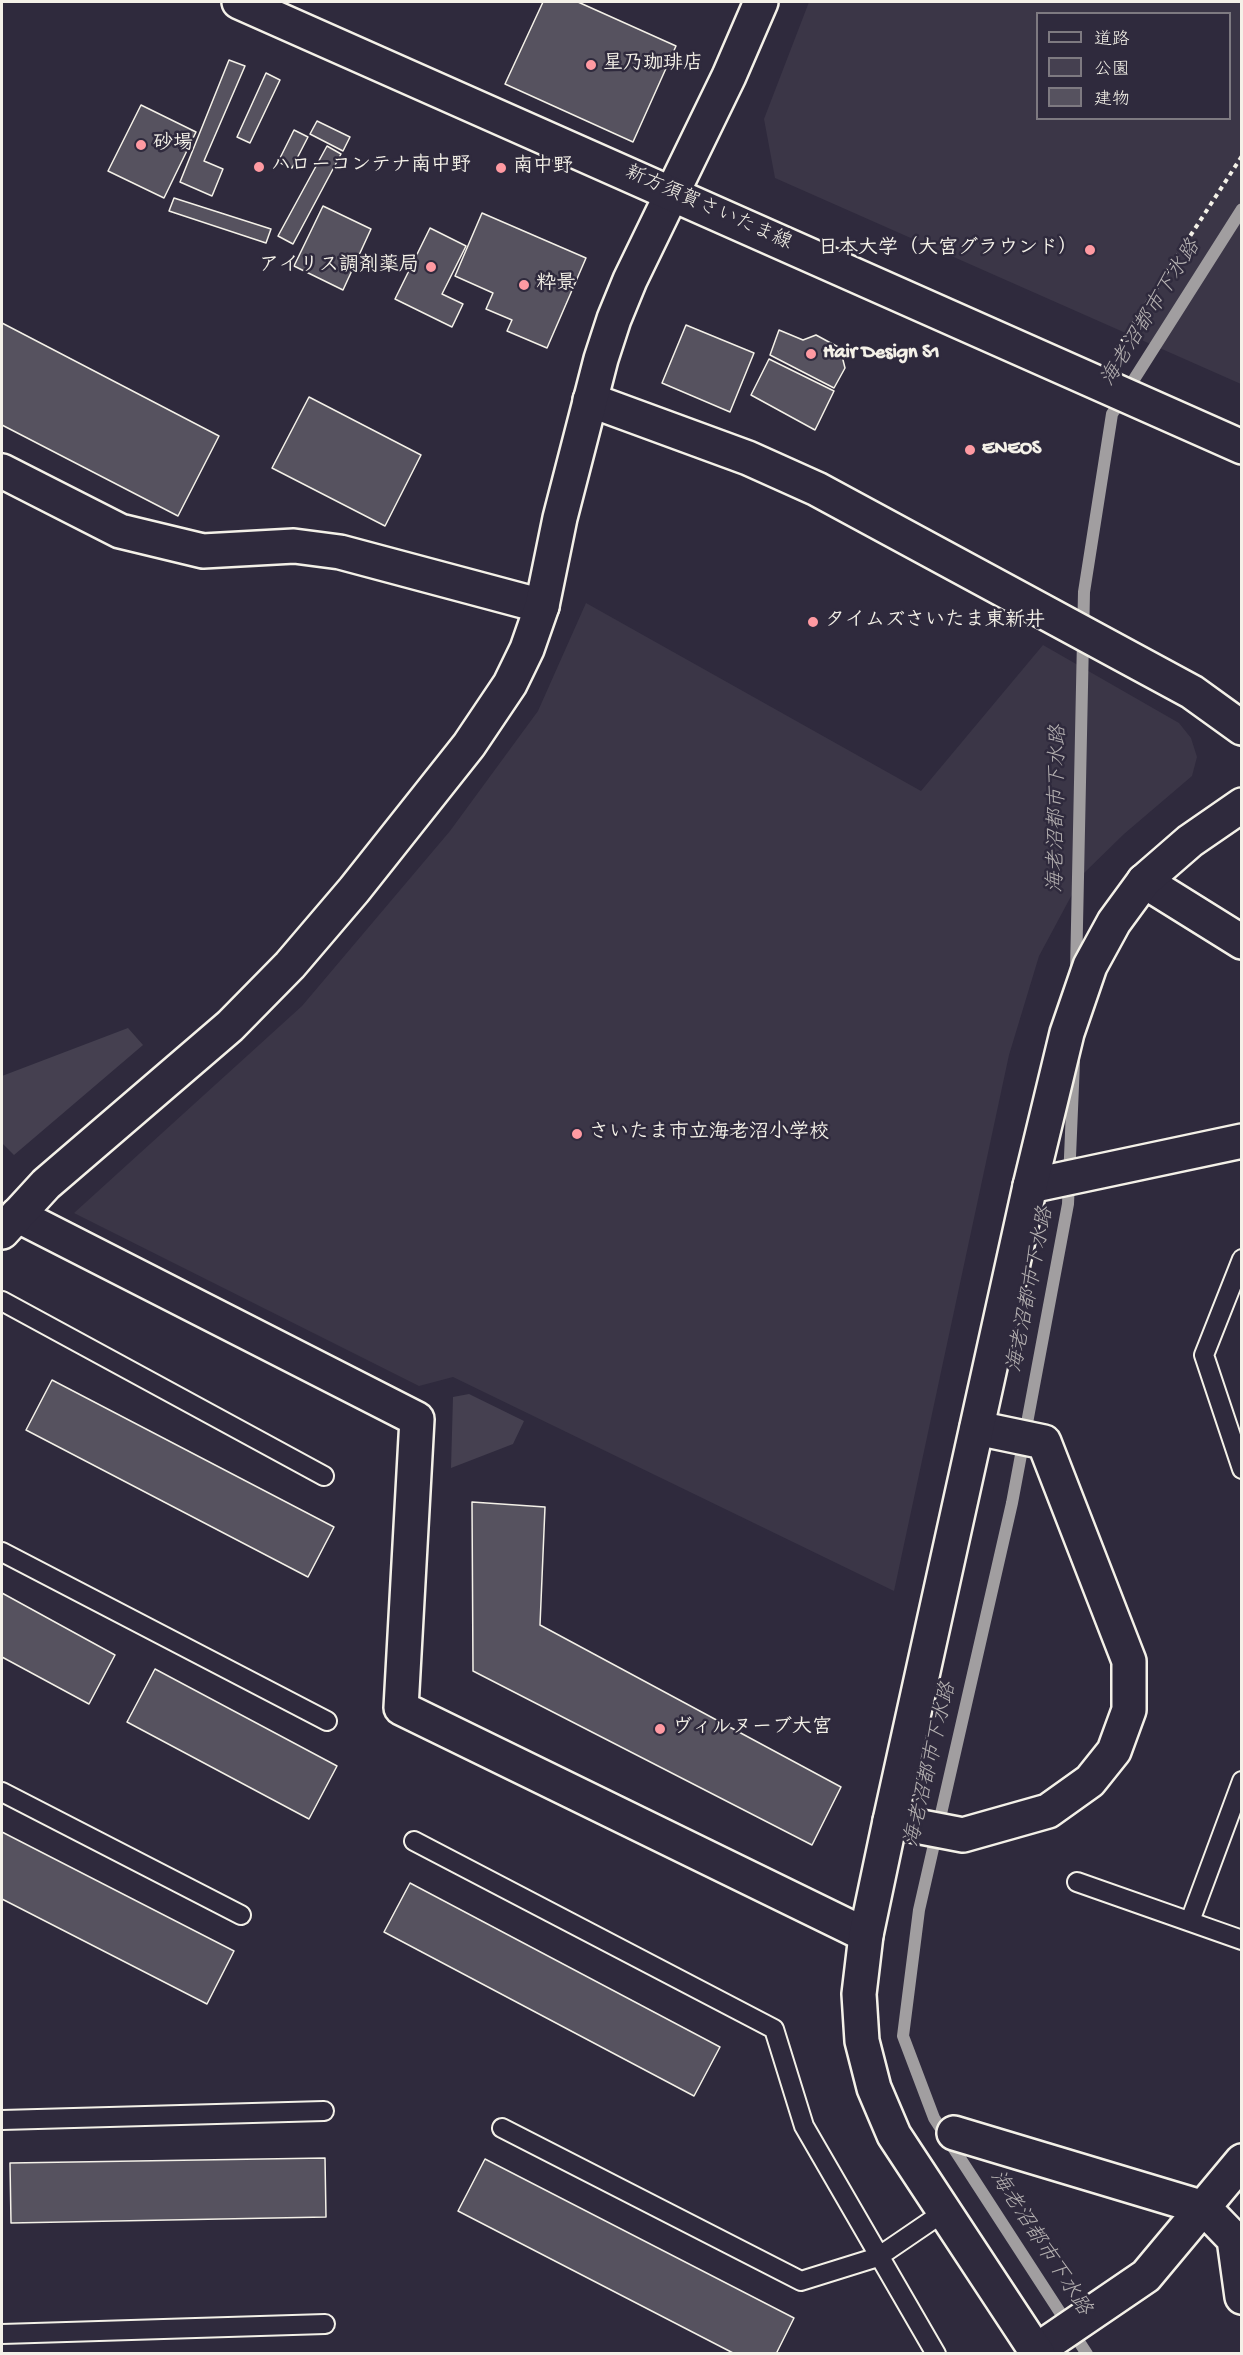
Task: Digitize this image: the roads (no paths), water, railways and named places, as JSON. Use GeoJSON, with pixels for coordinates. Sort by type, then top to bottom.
{"type":"FeatureCollection","features":[{"type":"Feature","properties":{"kind":"street","name":"新方須賀さいたま線"},"geometry":{"type":"LineString","coordinates":[[239,2],[1242,447]]}},
{"type":"Feature","properties":{"kind":"street"},"geometry":{"type":"LineString","coordinates":[[761,2],[729,76],[614,319],[590,400],[560,518],[542,606],[527,649],[510,684],[475,737],[290,965],[230,1026],[45,1184],[9,1223],[417,1419],[401,1708],[866,1935]]}},
{"type":"Feature","properties":{"kind":"street"},"geometry":{"type":"LineString","coordinates":[[590,400],[748,458],[817,489],[1192,692],[1242,728]]}},
{"type":"Feature","properties":{"kind":"street"},"geometry":{"type":"LineString","coordinates":[[2,471],[120,531],[203,551],[294,546],[340,552],[542,606]]}},
{"type":"Feature","properties":{"kind":"street"},"geometry":{"type":"LineString","coordinates":[[1242,805],[1190,841],[1144,881],[1114,922],[1090,966],[1067,1033],[1030,1186],[890,1821],[866,1935],[859,1994],[862,2042],[874,2088],[894,2135],[1037,2352],[1146,2276],[1242,2161]]}},
{"type":"Feature","properties":{"kind":"street"},"geometry":{"type":"LineString","coordinates":[[1144,881],[1242,942]]}},
{"type":"Feature","properties":{"kind":"street"},"geometry":{"type":"LineString","coordinates":[[1030,1186],[1242,1141]]}},
{"type":"Feature","properties":{"kind":"street"},"geometry":{"type":"LineString","coordinates":[[890,1821],[963,1835],[1048,1811],[1090,1781],[1114,1751],[1129,1710],[1129,1661],[1044,1442],[977,1428]]}},
{"type":"Feature","properties":{"kind":"street"},"geometry":{"type":"LineString","coordinates":[[954,2133],[1204,2208],[1234,2239],[1241,2287]]}},
{"type":"Feature","properties":{"kind":"lane"},"geometry":{"type":"LineString","coordinates":[[1242,1259],[1204,1355],[1242,1469]]}},
{"type":"Feature","properties":{"kind":"lane"},"geometry":{"type":"LineString","coordinates":[[2,1301],[324,1476]]}},
{"type":"Feature","properties":{"kind":"lane"},"geometry":{"type":"LineString","coordinates":[[2,1552],[327,1721]]}},
{"type":"Feature","properties":{"kind":"lane"},"geometry":{"type":"LineString","coordinates":[[1190,1921],[1242,1781]]}},
{"type":"Feature","properties":{"kind":"lane"},"geometry":{"type":"LineString","coordinates":[[2,1792],[241,1916]]}},
{"type":"Feature","properties":{"kind":"lane"},"geometry":{"type":"LineString","coordinates":[[414,1841],[774,2029],[804,2126],[936,2354]]}},
{"type":"Feature","properties":{"kind":"lane"},"geometry":{"type":"LineString","coordinates":[[1077,1882],[1242,1940]]}},
{"type":"Feature","properties":{"kind":"lane"},"geometry":{"type":"LineString","coordinates":[[2,2120],[324,2111]]}},
{"type":"Feature","properties":{"kind":"lane"},"geometry":{"type":"LineString","coordinates":[[502,2128],[801,2281],[878,2257],[944,2212]]}},
{"type":"Feature","properties":{"kind":"lane"},"geometry":{"type":"LineString","coordinates":[[2,2334],[325,2324]]}},
{"type":"Feature","properties":{"kind":"waterway","name":"海老沼都市下水路"},"geometry":{"type":"LineString","coordinates":[[1076,972],[1084,592],[1112,414],[1242,209]]}},
{"type":"Feature","properties":{"kind":"waterway","name":"海老沼都市下水路"},"geometry":{"type":"LineString","coordinates":[[1074,1062],[1068,1204],[1012,1503],[919,1910],[903,2036],[934,2118],[1087,2354]]}},
{"type":"Feature","properties":{"kind":"place","name":"星乃珈琲店"},"geometry":{"type":"Point","coordinates":[591,65]}},
{"type":"Feature","properties":{"kind":"place","name":"砂場"},"geometry":{"type":"Point","coordinates":[141,145]}},
{"type":"Feature","properties":{"kind":"place","name":"ハローコンテナ南中野"},"geometry":{"type":"Point","coordinates":[259,167]}},
{"type":"Feature","properties":{"kind":"place","name":"南中野"},"geometry":{"type":"Point","coordinates":[501,168]}},
{"type":"Feature","properties":{"kind":"place","name":"日本大学（大宮グラウンド）"},"geometry":{"type":"Point","coordinates":[1090,250]}},
{"type":"Feature","properties":{"kind":"place","name":"アイリス調剤薬局"},"geometry":{"type":"Point","coordinates":[431,267]}},
{"type":"Feature","properties":{"kind":"place","name":"粋景"},"geometry":{"type":"Point","coordinates":[524,285]}},
{"type":"Feature","properties":{"kind":"place","name":"Hair Design S1"},"geometry":{"type":"Point","coordinates":[811,354]}},
{"type":"Feature","properties":{"kind":"place","name":"ENEOS"},"geometry":{"type":"Point","coordinates":[970,450]}},
{"type":"Feature","properties":{"kind":"place","name":"タイムズさいたま東新井"},"geometry":{"type":"Point","coordinates":[813,622]}},
{"type":"Feature","properties":{"kind":"place","name":"さいたま市立海老沼小学校"},"geometry":{"type":"Point","coordinates":[577,1134]}},
{"type":"Feature","properties":{"kind":"place","name":"ヴィルヌーブ大宮"},"geometry":{"type":"Point","coordinates":[660,1729]}}]}
